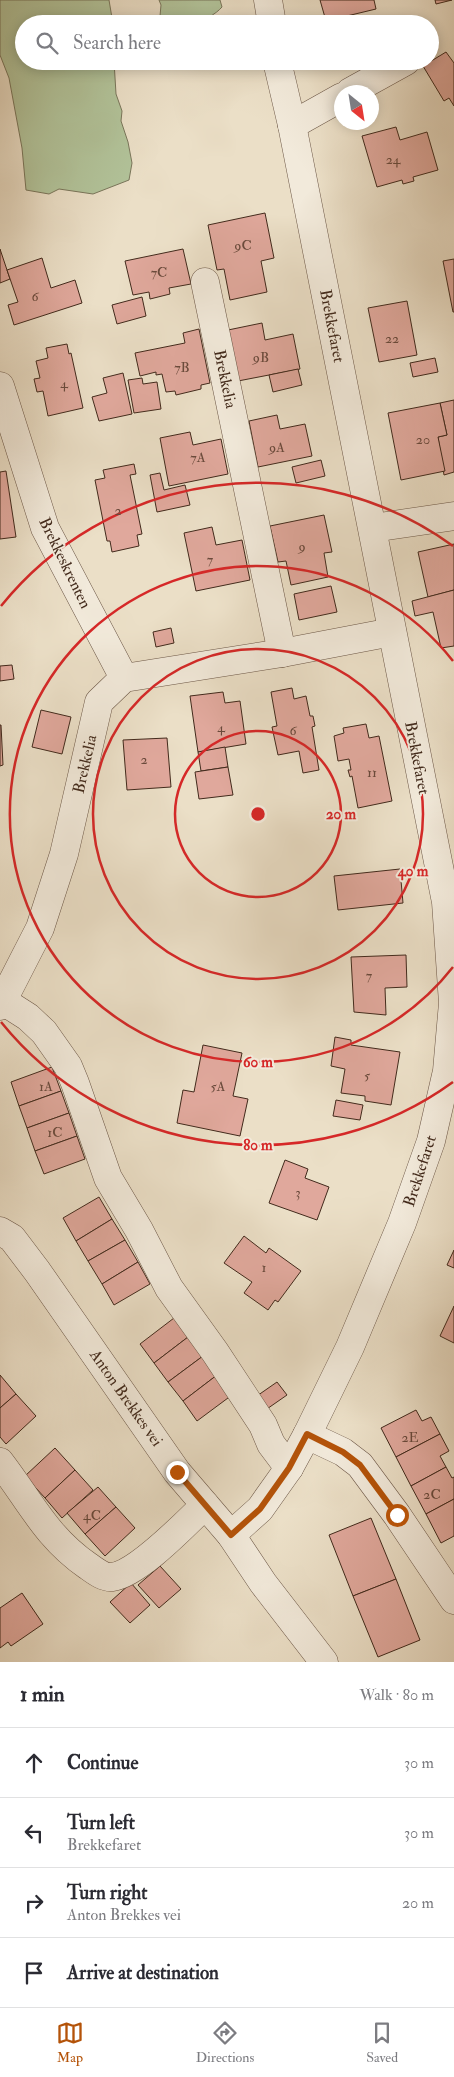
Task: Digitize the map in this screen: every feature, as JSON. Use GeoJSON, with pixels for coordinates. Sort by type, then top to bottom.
{"type":"FeatureCollection","features":[{"type":"Feature","properties":{"kind":"street"},"geometry":{"type":"LineString","coordinates":[[268,0],[270,15]]}},
{"type":"Feature","properties":{"kind":"street","name":"Brekkefaret"},"geometry":{"type":"LineString","coordinates":[[231,1535],[260,1509],[289,1468],[350,1347],[402,1222],[431,1141],[447,1071],[453,1003],[446,902],[292,124],[279,70]]}},
{"type":"Feature","properties":{"kind":"street"},"geometry":{"type":"LineString","coordinates":[[363,85],[390,70]]}},
{"type":"Feature","properties":{"kind":"street"},"geometry":{"type":"LineString","coordinates":[[292,124],[334,101]]}},
{"type":"Feature","properties":{"kind":"street","name":"Brekkelia"},"geometry":{"type":"LineString","coordinates":[[205,282],[282,653]]}},
{"type":"Feature","properties":{"kind":"street","name":"Brekkeskrenten"},"geometry":{"type":"LineString","coordinates":[[0,386],[45,528],[124,678]]}},
{"type":"Feature","properties":{"kind":"street"},"geometry":{"type":"LineString","coordinates":[[373,528],[454,516]]}},
{"type":"Feature","properties":{"kind":"street"},"geometry":{"type":"LineString","coordinates":[[124,678],[282,653],[392,632]]}},
{"type":"Feature","properties":{"kind":"street","name":"Brekkelia"},"geometry":{"type":"LineString","coordinates":[[1,1003],[40,928],[64,854],[99,702],[124,678]]}},
{"type":"Feature","properties":{"kind":"street"},"geometry":{"type":"LineString","coordinates":[[1,1003],[28,1017],[44,1032],[68,1066],[76,1083],[108,1178],[139,1230],[169,1288],[221,1360],[263,1425],[271,1444],[289,1468]]}},
{"type":"Feature","properties":{"kind":"street","name":"Anton Brekkes vei"},"geometry":{"type":"LineString","coordinates":[[0,1231],[12,1238],[37,1271],[177,1472],[231,1535],[263,1583],[324,1662]]}},
{"type":"Feature","properties":{"kind":"street"},"geometry":{"type":"LineString","coordinates":[[307,1434],[343,1452],[360,1465],[397,1515],[454,1600]]}},
{"type":"Feature","properties":{"kind":"street"},"geometry":{"type":"LineString","coordinates":[[0,1462],[34,1513],[61,1545],[98,1573],[112,1577],[126,1572],[144,1561],[205,1505]]}},
{"type":"Feature","properties":{"kind":"green space"},"geometry":{"type":"Polygon","coordinates":[[[0,0],[109,0],[112,15],[15,15],[15,70],[115,70],[116,94],[122,111],[121,121],[132,163],[129,180],[93,194],[59,189],[49,194],[26,190],[22,148],[9,78],[0,55],[0,0]]]}},
{"type":"Feature","properties":{"kind":"green space"},"geometry":{"type":"Polygon","coordinates":[[[159,0],[220,0],[222,7],[212,15],[160,15],[161,5],[159,0]]]}},
{"type":"Feature","properties":{"kind":"building"},"geometry":{"type":"Polygon","coordinates":[[[320,0],[374,0],[376,9],[351,15],[324,15],[320,0]]]}},
{"type":"Feature","properties":{"kind":"building"},"geometry":{"type":"Polygon","coordinates":[[[435,0],[452,0],[436,4],[435,0]]]}},
{"type":"Feature","properties":{"kind":"building"},"geometry":{"type":"Polygon","coordinates":[[[446,52],[454,63],[454,106],[449,98],[444,101],[425,70],[439,70],[439,56],[446,52]]]}},
{"type":"Feature","properties":{"kind":"building"},"geometry":{"type":"Polygon","coordinates":[[[396,127],[400,140],[427,132],[438,170],[413,177],[414,181],[403,184],[402,180],[377,187],[362,136],[396,127]]]}},
{"type":"Feature","properties":{"kind":"building"},"geometry":{"type":"Polygon","coordinates":[[[265,213],[274,258],[261,261],[267,292],[230,300],[224,269],[217,270],[208,225],[265,213]]]}},
{"type":"Feature","properties":{"kind":"building"},"geometry":{"type":"Polygon","coordinates":[[[0,249],[10,279],[0,283],[0,249]]]}},
{"type":"Feature","properties":{"kind":"building"},"geometry":{"type":"Polygon","coordinates":[[[183,249],[191,284],[169,288],[170,294],[150,299],[149,292],[133,295],[125,261],[183,249]]]}},
{"type":"Feature","properties":{"kind":"building"},"geometry":{"type":"Polygon","coordinates":[[[42,258],[51,288],[75,280],[82,303],[14,325],[8,305],[18,302],[7,270],[42,258]]]}},
{"type":"Feature","properties":{"kind":"building"},"geometry":{"type":"Polygon","coordinates":[[[454,259],[454,312],[453,312],[443,261],[454,259]]]}},
{"type":"Feature","properties":{"kind":"building"},"geometry":{"type":"Polygon","coordinates":[[[142,297],[146,316],[117,324],[112,305],[142,297]]]}},
{"type":"Feature","properties":{"kind":"building"},"geometry":{"type":"Polygon","coordinates":[[[407,301],[417,355],[379,362],[368,308],[407,301]]]}},
{"type":"Feature","properties":{"kind":"building"},"geometry":{"type":"Polygon","coordinates":[[[262,323],[265,340],[293,334],[300,369],[238,381],[228,330],[262,323]]]}},
{"type":"Feature","properties":{"kind":"building"},"geometry":{"type":"Polygon","coordinates":[[[199,329],[210,383],[201,385],[201,389],[176,395],[175,391],[166,392],[162,374],[156,375],[156,372],[140,376],[135,353],[185,343],[183,333],[199,329]]]}},
{"type":"Feature","properties":{"kind":"building"},"geometry":{"type":"Polygon","coordinates":[[[67,344],[69,354],[71,353],[83,408],[48,416],[43,391],[37,392],[34,379],[40,378],[36,361],[48,358],[46,348],[67,344]]]}},
{"type":"Feature","properties":{"kind":"building"},"geometry":{"type":"Polygon","coordinates":[[[435,358],[438,372],[413,377],[410,363],[435,358]]]}},
{"type":"Feature","properties":{"kind":"building"},"geometry":{"type":"Polygon","coordinates":[[[298,369],[302,385],[273,392],[269,375],[298,369]]]}},
{"type":"Feature","properties":{"kind":"building"},"geometry":{"type":"Polygon","coordinates":[[[123,373],[132,414],[99,421],[92,397],[107,393],[103,378],[123,373]]]}},
{"type":"Feature","properties":{"kind":"building"},"geometry":{"type":"Polygon","coordinates":[[[142,378],[143,384],[157,382],[161,409],[134,413],[128,380],[142,378]]]}},
{"type":"Feature","properties":{"kind":"building"},"geometry":{"type":"Polygon","coordinates":[[[454,400],[454,472],[444,475],[438,437],[447,435],[440,403],[454,400]]]}},
{"type":"Feature","properties":{"kind":"building"},"geometry":{"type":"Polygon","coordinates":[[[440,403],[447,435],[438,437],[445,471],[401,480],[388,413],[440,403]]]}},
{"type":"Feature","properties":{"kind":"building"},"geometry":{"type":"Polygon","coordinates":[[[277,415],[280,429],[305,424],[312,456],[258,467],[249,421],[277,415]]]}},
{"type":"Feature","properties":{"kind":"building"},"geometry":{"type":"Polygon","coordinates":[[[190,432],[193,445],[221,439],[228,474],[169,486],[160,438],[190,432]]]}},
{"type":"Feature","properties":{"kind":"building"},"geometry":{"type":"Polygon","coordinates":[[[321,460],[325,476],[296,483],[292,467],[321,460]]]}},
{"type":"Feature","properties":{"kind":"building"},"geometry":{"type":"Polygon","coordinates":[[[134,464],[136,474],[130,475],[142,534],[137,535],[139,546],[112,552],[110,541],[107,541],[95,480],[105,478],[103,470],[134,464]]]}},
{"type":"Feature","properties":{"kind":"building"},"geometry":{"type":"Polygon","coordinates":[[[6,471],[16,537],[0,539],[0,472],[6,471]]]}},
{"type":"Feature","properties":{"kind":"building"},"geometry":{"type":"Polygon","coordinates":[[[160,473],[164,490],[185,485],[190,505],[157,512],[150,475],[160,473]]]}},
{"type":"Feature","properties":{"kind":"building"},"geometry":{"type":"Polygon","coordinates":[[[324,515],[332,552],[324,553],[328,577],[291,585],[286,561],[278,562],[270,526],[324,515]]]}},
{"type":"Feature","properties":{"kind":"building"},"geometry":{"type":"Polygon","coordinates":[[[212,527],[216,545],[242,540],[250,580],[196,591],[184,533],[212,527]]]}},
{"type":"Feature","properties":{"kind":"building"},"geometry":{"type":"Polygon","coordinates":[[[454,544],[454,590],[428,597],[418,552],[454,544]]]}},
{"type":"Feature","properties":{"kind":"building"},"geometry":{"type":"Polygon","coordinates":[[[331,586],[337,612],[299,620],[294,594],[331,586]]]}},
{"type":"Feature","properties":{"kind":"building"},"geometry":{"type":"Polygon","coordinates":[[[454,590],[454,646],[441,648],[433,612],[415,616],[412,601],[454,590]]]}},
{"type":"Feature","properties":{"kind":"building"},"geometry":{"type":"Polygon","coordinates":[[[171,628],[174,643],[156,647],[153,632],[171,628]]]}},
{"type":"Feature","properties":{"kind":"building"},"geometry":{"type":"Polygon","coordinates":[[[12,665],[14,679],[0,681],[0,666],[12,665]]]}},
{"type":"Feature","properties":{"kind":"building"},"geometry":{"type":"Polygon","coordinates":[[[292,688],[294,699],[306,696],[310,716],[313,716],[315,726],[312,727],[319,770],[303,773],[299,751],[278,755],[272,727],[277,726],[271,692],[292,688]]]}},
{"type":"Feature","properties":{"kind":"building"},"geometry":{"type":"Polygon","coordinates":[[[223,692],[225,703],[240,701],[246,744],[198,752],[190,696],[223,692]]]}},
{"type":"Feature","properties":{"kind":"building"},"geometry":{"type":"Polygon","coordinates":[[[41,710],[71,717],[62,754],[32,747],[41,710]]]}},
{"type":"Feature","properties":{"kind":"building"},"geometry":{"type":"Polygon","coordinates":[[[366,724],[369,738],[379,736],[392,801],[358,808],[352,776],[350,777],[348,770],[351,770],[349,759],[338,761],[334,736],[344,733],[343,728],[366,724]]]}},
{"type":"Feature","properties":{"kind":"building"},"geometry":{"type":"Polygon","coordinates":[[[0,725],[3,765],[0,766],[0,725]]]}},
{"type":"Feature","properties":{"kind":"building"},"geometry":{"type":"Polygon","coordinates":[[[167,738],[171,787],[127,790],[123,740],[167,738]]]}},
{"type":"Feature","properties":{"kind":"building"},"geometry":{"type":"Polygon","coordinates":[[[225,747],[228,767],[201,771],[198,752],[225,747]]]}},
{"type":"Feature","properties":{"kind":"building"},"geometry":{"type":"Polygon","coordinates":[[[228,767],[233,795],[199,799],[195,772],[228,767]]]}},
{"type":"Feature","properties":{"kind":"building"},"geometry":{"type":"Polygon","coordinates":[[[400,869],[403,903],[338,910],[334,876],[400,869]]]}},
{"type":"Feature","properties":{"kind":"building"},"geometry":{"type":"Polygon","coordinates":[[[406,955],[407,987],[385,988],[386,1015],[354,1012],[351,957],[406,955]]]}},
{"type":"Feature","properties":{"kind":"building"},"geometry":{"type":"Polygon","coordinates":[[[335,1037],[351,1040],[351,1045],[400,1052],[391,1105],[365,1101],[365,1096],[341,1093],[345,1069],[331,1066],[335,1037]]]}},
{"type":"Feature","properties":{"kind":"building"},"geometry":{"type":"Polygon","coordinates":[[[203,1045],[242,1053],[233,1096],[248,1099],[240,1136],[177,1123],[183,1090],[194,1092],[203,1045]]]}},
{"type":"Feature","properties":{"kind":"building"},"geometry":{"type":"Polygon","coordinates":[[[52,1067],[61,1091],[19,1106],[11,1082],[52,1067]]]}},
{"type":"Feature","properties":{"kind":"building"},"geometry":{"type":"Polygon","coordinates":[[[61,1091],[69,1113],[27,1128],[19,1106],[61,1091]]]}},
{"type":"Feature","properties":{"kind":"building"},"geometry":{"type":"Polygon","coordinates":[[[336,1100],[363,1105],[360,1120],[333,1116],[336,1100]]]}},
{"type":"Feature","properties":{"kind":"building"},"geometry":{"type":"Polygon","coordinates":[[[69,1113],[77,1136],[35,1151],[27,1128],[69,1113]]]}},
{"type":"Feature","properties":{"kind":"building"},"geometry":{"type":"Polygon","coordinates":[[[77,1136],[85,1159],[44,1174],[35,1151],[77,1136]]]}},
{"type":"Feature","properties":{"kind":"building"},"geometry":{"type":"Polygon","coordinates":[[[285,1160],[308,1169],[305,1178],[329,1187],[317,1220],[269,1203],[285,1160]]]}},
{"type":"Feature","properties":{"kind":"building"},"geometry":{"type":"Polygon","coordinates":[[[99,1197],[112,1219],[76,1241],[63,1218],[99,1197]]]}},
{"type":"Feature","properties":{"kind":"building"},"geometry":{"type":"Polygon","coordinates":[[[112,1219],[125,1240],[88,1261],[76,1241],[112,1219]]]}},
{"type":"Feature","properties":{"kind":"building"},"geometry":{"type":"Polygon","coordinates":[[[244,1236],[266,1253],[269,1248],[301,1271],[278,1302],[275,1300],[268,1310],[244,1293],[252,1282],[224,1263],[244,1236]]]}},
{"type":"Feature","properties":{"kind":"building"},"geometry":{"type":"Polygon","coordinates":[[[125,1240],[138,1262],[102,1284],[88,1261],[125,1240]]]}},
{"type":"Feature","properties":{"kind":"building"},"geometry":{"type":"Polygon","coordinates":[[[454,1250],[454,1268],[447,1265],[454,1250]]]}},
{"type":"Feature","properties":{"kind":"building"},"geometry":{"type":"Polygon","coordinates":[[[138,1262],[150,1284],[114,1305],[102,1284],[138,1262]]]}},
{"type":"Feature","properties":{"kind":"building"},"geometry":{"type":"Polygon","coordinates":[[[454,1306],[454,1343],[440,1336],[454,1306]]]}},
{"type":"Feature","properties":{"kind":"building"},"geometry":{"type":"Polygon","coordinates":[[[174,1318],[188,1337],[154,1363],[140,1344],[174,1318]]]}},
{"type":"Feature","properties":{"kind":"building"},"geometry":{"type":"Polygon","coordinates":[[[188,1337],[203,1356],[168,1382],[154,1363],[188,1337]]]}},
{"type":"Feature","properties":{"kind":"building"},"geometry":{"type":"Polygon","coordinates":[[[203,1356],[217,1375],[183,1401],[168,1382],[203,1356]]]}},
{"type":"Feature","properties":{"kind":"building"},"geometry":{"type":"Polygon","coordinates":[[[0,1375],[16,1394],[0,1408],[0,1375]]]}},
{"type":"Feature","properties":{"kind":"building"},"geometry":{"type":"Polygon","coordinates":[[[217,1375],[232,1395],[197,1421],[183,1401],[217,1375]]]}},
{"type":"Feature","properties":{"kind":"building"},"geometry":{"type":"Polygon","coordinates":[[[277,1382],[287,1395],[264,1411],[254,1398],[277,1382]]]}},
{"type":"Feature","properties":{"kind":"building"},"geometry":{"type":"Polygon","coordinates":[[[16,1394],[36,1416],[6,1444],[0,1437],[0,1408],[16,1394]]]}},
{"type":"Feature","properties":{"kind":"building"},"geometry":{"type":"Polygon","coordinates":[[[416,1410],[422,1421],[431,1417],[440,1434],[396,1457],[381,1428],[416,1410]]]}},
{"type":"Feature","properties":{"kind":"building"},"geometry":{"type":"Polygon","coordinates":[[[440,1434],[449,1451],[440,1456],[446,1467],[411,1486],[396,1457],[440,1434]]]}},
{"type":"Feature","properties":{"kind":"building"},"geometry":{"type":"Polygon","coordinates":[[[55,1448],[75,1470],[45,1498],[25,1476],[55,1448]]]}},
{"type":"Feature","properties":{"kind":"building"},"geometry":{"type":"Polygon","coordinates":[[[446,1467],[452,1478],[454,1477],[454,1499],[426,1514],[411,1486],[446,1467]]]}},
{"type":"Feature","properties":{"kind":"building"},"geometry":{"type":"Polygon","coordinates":[[[75,1470],[93,1490],[62,1518],[45,1498],[75,1470]]]}},
{"type":"Feature","properties":{"kind":"building"},"geometry":{"type":"Polygon","coordinates":[[[98,1487],[116,1507],[85,1534],[67,1513],[98,1487]]]}},
{"type":"Feature","properties":{"kind":"building"},"geometry":{"type":"Polygon","coordinates":[[[454,1499],[454,1536],[441,1543],[426,1514],[454,1499]]]}},
{"type":"Feature","properties":{"kind":"building"},"geometry":{"type":"Polygon","coordinates":[[[116,1507],[135,1528],[105,1556],[85,1534],[116,1507]]]}},
{"type":"Feature","properties":{"kind":"building"},"geometry":{"type":"Polygon","coordinates":[[[371,1518],[396,1579],[353,1596],[329,1535],[371,1518]]]}},
{"type":"Feature","properties":{"kind":"building"},"geometry":{"type":"Polygon","coordinates":[[[160,1566],[181,1589],[159,1608],[138,1585],[160,1566]]]}},
{"type":"Feature","properties":{"kind":"building"},"geometry":{"type":"Polygon","coordinates":[[[396,1579],[420,1640],[378,1657],[353,1596],[396,1579]]]}},
{"type":"Feature","properties":{"kind":"building"},"geometry":{"type":"Polygon","coordinates":[[[131,1583],[150,1605],[130,1623],[110,1602],[131,1583]]]}},
{"type":"Feature","properties":{"kind":"building"},"geometry":{"type":"Polygon","coordinates":[[[22,1593],[43,1624],[11,1646],[8,1642],[0,1648],[0,1608],[22,1593]]]}},
{"type":"Feature","properties":{"kind":"route"},"geometry":{"type":"LineString","coordinates":[[177,1472],[231,1535],[260,1509],[289,1468],[307,1434],[343,1452],[360,1465],[397,1515]]}}]}
